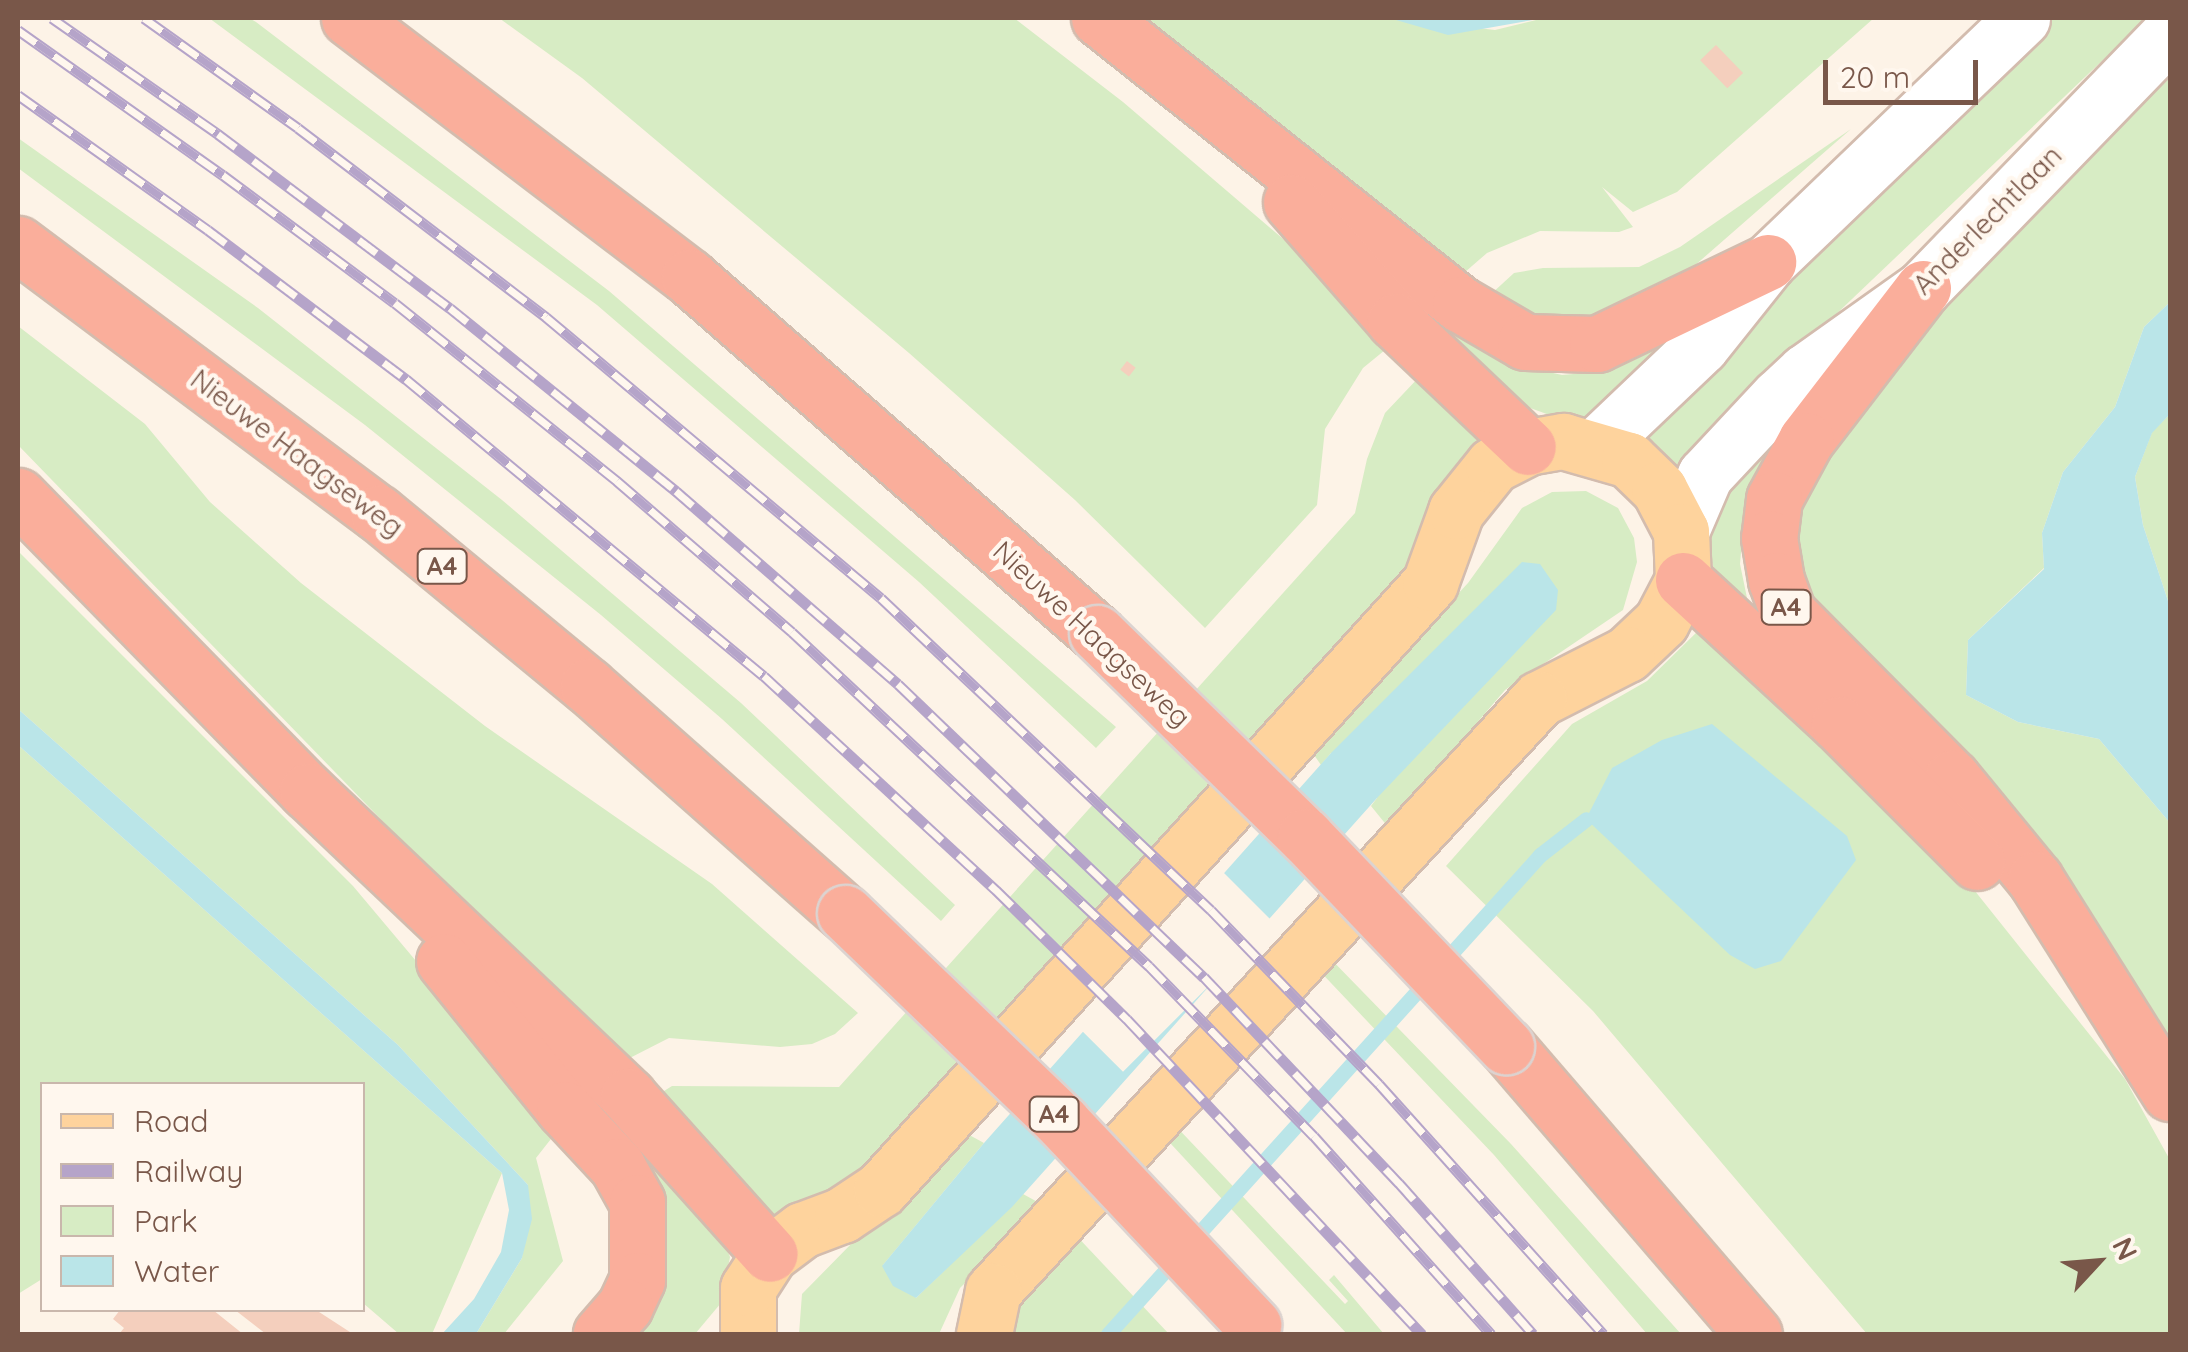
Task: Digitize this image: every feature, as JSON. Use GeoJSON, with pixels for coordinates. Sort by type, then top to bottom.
{"type":"FeatureCollection","features":[{"type":"Feature","properties":{"kind":"highway","name":"Nieuwe Haagseweg"},"geometry":{"type":"LineString","coordinates":[[349,18],[689,277],[1097,633],[1305,836],[1506,1046],[1754,1334]]}},
{"type":"Feature","properties":{"kind":"highway"},"geometry":{"type":"LineString","coordinates":[[1099,18],[1460,304],[1525,342],[1597,344],[1768,262]]}},
{"type":"Feature","properties":{"kind":"highway"},"geometry":{"type":"LineString","coordinates":[[1204,101],[1394,321],[1528,447]]}},
{"type":"Feature","properties":{"kind":"highway","name":"Nieuwe Haagseweg"},"geometry":{"type":"LineString","coordinates":[[18,244],[378,513],[588,686],[845,914],[1062,1122],[1257,1330]]}},
{"type":"Feature","properties":{"kind":"highway","name":"A4"},"geometry":{"type":"LineString","coordinates":[[1923,288],[1806,440],[1774,498],[1769,538],[1776,580],[1788,613],[1952,778],[2034,879],[2170,1092]]}},
{"type":"Feature","properties":{"kind":"highway"},"geometry":{"type":"LineString","coordinates":[[18,496],[307,791],[628,1096],[770,1254]]}},
{"type":"Feature","properties":{"kind":"highway","name":"A4"},"geometry":{"type":"LineString","coordinates":[[1682,556],[2012,899],[2084,961]]}},
{"type":"Feature","properties":{"kind":"highway"},"geometry":{"type":"LineString","coordinates":[[307,791],[564,1109],[617,1166],[637,1202],[637,1280],[624,1306],[601,1334]]}},
{"type":"Feature","properties":{"kind":"main road"},"geometry":{"type":"LineString","coordinates":[[748,1334],[748,1288],[770,1254],[802,1230],[842,1215],[880,1189],[1430,583],[1456,510],[1494,465],[1528,447],[1562,441],[1595,447],[1628,460],[1649,480],[1682,556],[1660,622],[1627,654],[1539,699],[993,1292],[984,1334]]}},
{"type":"Feature","properties":{"kind":"street"},"geometry":{"type":"LineString","coordinates":[[1595,447],[1702,346],[1768,262],[2022,18]]}},
{"type":"Feature","properties":{"kind":"street","name":"Anderlechtlaan"},"geometry":{"type":"LineString","coordinates":[[1682,556],[1705,475],[1778,396],[1805,372],[1923,288],[2170,33]]}},
{"type":"Feature","properties":{"kind":"green space"},"geometry":{"type":"Polygon","coordinates":[[[209,18],[249,18],[256,22],[609,291],[1116,727],[1096,748],[919,582],[597,305],[209,18]]]}},
{"type":"Feature","properties":{"kind":"green space"},"geometry":{"type":"Polygon","coordinates":[[[499,18],[1014,18],[1123,102],[1392,332],[1396,341],[1363,368],[1325,429],[1317,505],[1205,628],[1075,500],[909,353],[582,78],[499,18]]]}},
{"type":"Feature","properties":{"kind":"green space"},"geometry":{"type":"Polygon","coordinates":[[[1126,18],[1389,18],[1495,30],[1544,18],[1874,18],[1677,192],[1633,212],[1602,187],[1633,227],[1619,232],[1540,231],[1487,253],[1457,279],[1126,18]]]}},
{"type":"Feature","properties":{"kind":"green space"},"geometry":{"type":"Polygon","coordinates":[[[2051,18],[2147,18],[1767,380],[1678,474],[1630,435],[1914,160],[2051,18]]]}},
{"type":"Feature","properties":{"kind":"green space"},"geometry":{"type":"Polygon","coordinates":[[[2170,68],[2170,302],[2144,327],[2115,407],[2063,472],[2042,533],[2044,568],[1968,640],[1966,695],[2018,722],[2099,739],[2170,823],[2170,1040],[2081,913],[1796,581],[1796,507],[1825,450],[1940,304],[2170,68]]]}},
{"type":"Feature","properties":{"kind":"green space"},"geometry":{"type":"Polygon","coordinates":[[[1851,129],[1661,295],[1598,320],[1532,319],[1490,295],[1514,273],[1543,268],[1639,267],[1680,247],[1851,129]]]}},
{"type":"Feature","properties":{"kind":"green space"},"geometry":{"type":"Polygon","coordinates":[[[18,138],[258,308],[502,500],[741,703],[955,905],[941,921],[722,719],[601,615],[365,425],[18,168],[18,138]]]}},
{"type":"Feature","properties":{"kind":"green space"},"geometry":{"type":"Polygon","coordinates":[[[18,326],[145,424],[210,502],[301,583],[485,726],[712,884],[858,1013],[835,1034],[812,1044],[780,1047],[669,1038],[618,1064],[18,445],[18,326]]]}},
{"type":"Feature","properties":{"kind":"green space"},"geometry":{"type":"Polygon","coordinates":[[[1677,330],[1684,339],[1590,418],[1555,417],[1508,400],[1446,345],[1459,331],[1517,365],[1562,375],[1608,371],[1677,330]]]}},
{"type":"Feature","properties":{"kind":"green space"},"geometry":{"type":"Polygon","coordinates":[[[1421,375],[1497,442],[1404,592],[879,1170],[767,1219],[648,1101],[672,1086],[839,1087],[1355,513],[1367,459],[1385,413],[1421,375]]]}},
{"type":"Feature","properties":{"kind":"green space"},"geometry":{"type":"Polygon","coordinates":[[[1790,413],[1743,529],[1740,564],[1747,598],[1759,622],[1716,577],[1709,551],[1712,525],[1720,498],[1790,413]]]}},
{"type":"Feature","properties":{"kind":"green space"},"geometry":{"type":"Polygon","coordinates":[[[2170,414],[2170,607],[2143,525],[2135,477],[2152,432],[2170,414]]]}},
{"type":"Feature","properties":{"kind":"green space"},"geometry":{"type":"Polygon","coordinates":[[[1586,491],[1618,508],[1634,538],[1637,562],[1623,610],[1505,690],[1388,827],[1371,806],[1377,798],[1331,753],[1321,765],[1312,752],[1468,583],[1522,508],[1552,492],[1586,491]]]}},
{"type":"Feature","properties":{"kind":"green space"},"geometry":{"type":"Polygon","coordinates":[[[18,551],[353,886],[558,1130],[536,1158],[563,1261],[504,1334],[476,1334],[522,1258],[528,1185],[398,1045],[18,709],[18,551]]]}},
{"type":"Feature","properties":{"kind":"green space"},"geometry":{"type":"Polygon","coordinates":[[[1701,628],[1959,871],[2125,1079],[2170,1160],[2170,1334],[1867,1334],[1593,1011],[1446,866],[1572,724],[1647,681],[1701,628]]]}},
{"type":"Feature","properties":{"kind":"green space"},"geometry":{"type":"Polygon","coordinates":[[[18,745],[502,1173],[432,1334],[399,1334],[365,1305],[365,1082],[40,1082],[40,1280],[18,1294],[18,745]]]}},
{"type":"Feature","properties":{"kind":"green space"},"geometry":{"type":"Polygon","coordinates":[[[1324,952],[1511,1144],[1681,1334],[1647,1334],[1494,1155],[1313,964],[1324,952]]]}},
{"type":"Feature","properties":{"kind":"green space"},"geometry":{"type":"Polygon","coordinates":[[[1169,1119],[1345,1304],[1348,1301],[1329,1280],[1334,1275],[1384,1334],[1347,1334],[1159,1131],[1169,1119]]]}},
{"type":"Feature","properties":{"kind":"green space"},"geometry":{"type":"Polygon","coordinates":[[[624,1124],[713,1213],[730,1257],[721,1303],[695,1334],[633,1334],[612,1139],[624,1124]]]}},
{"type":"Feature","properties":{"kind":"green space"},"geometry":{"type":"Polygon","coordinates":[[[962,1131],[984,1143],[883,1265],[916,1298],[1023,1194],[1043,1205],[960,1288],[939,1334],[799,1334],[802,1294],[962,1131]]]}},
{"type":"Feature","properties":{"kind":"green space"},"geometry":{"type":"Polygon","coordinates":[[[1071,1230],[1169,1334],[1009,1334],[1015,1312],[1071,1230]]]}},
{"type":"Feature","properties":{"kind":"water"},"geometry":{"type":"Polygon","coordinates":[[[1389,18],[1544,18],[1448,35],[1389,18]]]}},
{"type":"Feature","properties":{"kind":"water"},"geometry":{"type":"Polygon","coordinates":[[[2170,302],[2170,414],[2152,433],[2135,477],[2143,525],[2170,607],[2170,823],[2099,739],[2018,722],[1966,695],[1968,640],[2044,569],[2042,533],[2063,472],[2115,407],[2144,327],[2170,302]]]}},
{"type":"Feature","properties":{"kind":"water"},"geometry":{"type":"Polygon","coordinates":[[[1522,562],[1540,564],[1558,590],[1556,610],[1377,798],[1012,1207],[916,1298],[893,1286],[882,1266],[984,1143],[1331,753],[1522,562]]]}},
{"type":"Feature","properties":{"kind":"water"},"geometry":{"type":"Polygon","coordinates":[[[18,709],[398,1045],[528,1185],[532,1219],[522,1258],[476,1334],[442,1334],[474,1299],[501,1252],[509,1210],[502,1173],[18,745],[18,709]]]}},
{"type":"Feature","properties":{"kind":"water"},"geometry":{"type":"Polygon","coordinates":[[[1712,724],[1847,836],[1856,860],[1781,961],[1755,969],[1730,955],[1586,819],[1612,768],[1662,740],[1712,724]]]}},
{"type":"Feature","properties":{"kind":"pier"},"geometry":{"type":"Polygon","coordinates":[[[1222,871],[1273,922],[1123,1072],[1072,1021],[1222,871]]]}},
{"type":"Feature","properties":{"kind":"building"},"geometry":{"type":"Polygon","coordinates":[[[1716,45],[1743,73],[1727,88],[1700,60],[1716,45]]]}},
{"type":"Feature","properties":{"kind":"building"},"geometry":{"type":"Polygon","coordinates":[[[1127,361],[1136,368],[1129,376],[1120,370],[1127,361]]]}},
{"type":"Feature","properties":{"kind":"building"},"geometry":{"type":"Polygon","coordinates":[[[118,1312],[216,1312],[243,1334],[119,1334],[124,1328],[113,1319],[118,1312]]]}},
{"type":"Feature","properties":{"kind":"building"},"geometry":{"type":"Polygon","coordinates":[[[238,1312],[319,1312],[353,1334],[266,1334],[238,1312]]]}},
{"type":"Feature","properties":{"kind":"waterway"},"geometry":{"type":"LineString","coordinates":[[1108,1334],[1540,855],[1586,819]]}},
{"type":"Feature","properties":{"kind":"railway"},"geometry":{"type":"LineString","coordinates":[[52,18],[218,134],[450,308],[676,491],[898,684],[1204,977],[1399,1183],[1533,1334]]}},
{"type":"Feature","properties":{"kind":"railway"},"geometry":{"type":"LineString","coordinates":[[144,18],[298,128],[546,317],[881,598],[1211,910],[1379,1084],[1603,1334]]}},
{"type":"Feature","properties":{"kind":"railway"},"geometry":{"type":"LineString","coordinates":[[18,30],[395,303],[617,481],[792,632],[1149,966],[1314,1136],[1491,1334]]}},
{"type":"Feature","properties":{"kind":"railway"},"geometry":{"type":"LineString","coordinates":[[18,95],[208,230],[406,379],[764,676],[996,890],[1127,1019],[1422,1334]]}}]}
